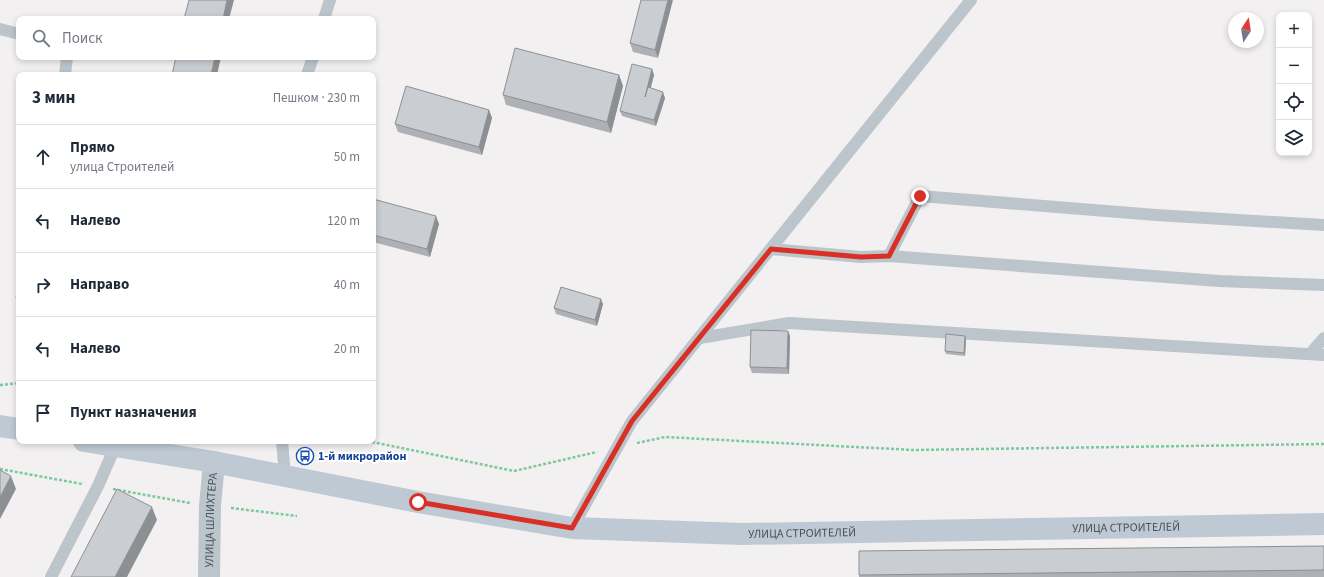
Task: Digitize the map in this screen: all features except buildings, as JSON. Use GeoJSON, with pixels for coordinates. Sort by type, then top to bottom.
{"type":"FeatureCollection","features":[{"type":"Feature","properties":{"kind":"street"},"geometry":{"type":"LineString","coordinates":[[0,426],[16,429]]}},
{"type":"Feature","properties":{"kind":"street"},"geometry":{"type":"LineString","coordinates":[[100,444],[214,462]]}},
{"type":"Feature","properties":{"kind":"street","name":"УЛИЦА СТРОИТЕЛЕЙ"},"geometry":{"type":"LineString","coordinates":[[214,462],[418,502],[572,528],[742,534],[1324,524]]}},
{"type":"Feature","properties":{"kind":"street","name":"УЛИЦА ШЛИХТЕРА"},"geometry":{"type":"LineString","coordinates":[[209,577],[210,506],[214,462]]}},
{"type":"Feature","properties":{"kind":"lane"},"geometry":{"type":"LineString","coordinates":[[325,16],[330,0]]}},
{"type":"Feature","properties":{"kind":"lane"},"geometry":{"type":"LineString","coordinates":[[572,528],[632,421],[972,0]]}},
{"type":"Feature","properties":{"kind":"lane"},"geometry":{"type":"LineString","coordinates":[[0,29],[16,33]]}},
{"type":"Feature","properties":{"kind":"lane"},"geometry":{"type":"LineString","coordinates":[[66,72],[68,60]]}},
{"type":"Feature","properties":{"kind":"lane"},"geometry":{"type":"LineString","coordinates":[[308,72],[312,60]]}},
{"type":"Feature","properties":{"kind":"lane"},"geometry":{"type":"LineString","coordinates":[[889,256],[920,196],[1156,215],[1324,225]]}},
{"type":"Feature","properties":{"kind":"lane"},"geometry":{"type":"LineString","coordinates":[[771,249],[861,257],[889,256],[1219,281],[1324,285]]}},
{"type":"Feature","properties":{"kind":"lane"},"geometry":{"type":"LineString","coordinates":[[700,338],[788,323],[1324,355]]}},
{"type":"Feature","properties":{"kind":"lane"},"geometry":{"type":"LineString","coordinates":[[1310,354],[1324,338]]}},
{"type":"Feature","properties":{"kind":"lane"},"geometry":{"type":"LineString","coordinates":[[282,444],[285,476]]}},
{"type":"Feature","properties":{"kind":"lane"},"geometry":{"type":"LineString","coordinates":[[51,577],[98,486],[115,447]]}},
{"type":"Feature","properties":{"kind":"path"},"geometry":{"type":"LineString","coordinates":[[0,385],[16,383]]}},
{"type":"Feature","properties":{"kind":"path"},"geometry":{"type":"LineString","coordinates":[[376,443],[514,471],[665,437],[913,450],[1324,444]]}},
{"type":"Feature","properties":{"kind":"path"},"geometry":{"type":"LineString","coordinates":[[0,469],[210,506],[297,516]]}},
{"type":"Feature","properties":{"kind":"place","name":"1-й микрорайон"},"geometry":{"type":"Point","coordinates":[305,456]}},
{"type":"Feature","properties":{"kind":"route"},"geometry":{"type":"LineString","coordinates":[[418,502],[572,528],[632,421],[771,249],[861,257],[889,256],[920,196]]}}]}
